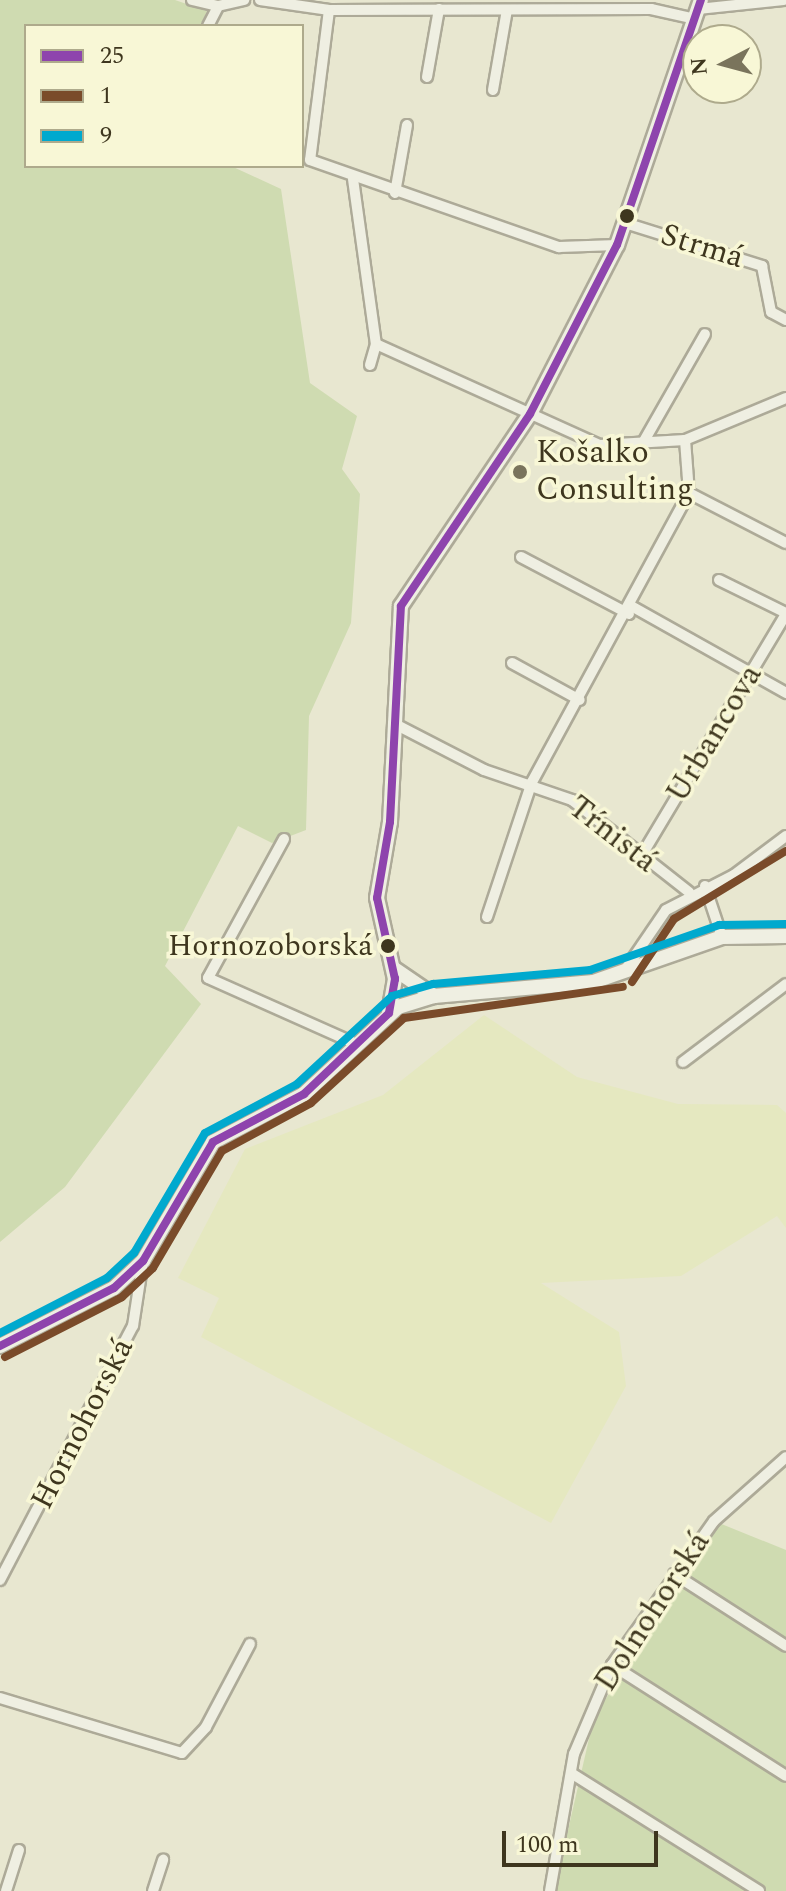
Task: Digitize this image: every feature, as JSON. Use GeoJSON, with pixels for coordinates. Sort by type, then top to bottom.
{"type":"FeatureCollection","features":[{"type":"Feature","properties":{"kind":"street"},"geometry":{"type":"LineString","coordinates":[[192,0],[218,6],[244,0]]}},
{"type":"Feature","properties":{"kind":"street"},"geometry":{"type":"LineString","coordinates":[[260,0],[329,10],[400,4],[439,9],[698,9],[784,0]]}},
{"type":"Feature","properties":{"kind":"street"},"geometry":{"type":"LineString","coordinates":[[209,24],[218,6]]}},
{"type":"Feature","properties":{"kind":"street"},"geometry":{"type":"LineString","coordinates":[[427,77],[439,9]]}},
{"type":"Feature","properties":{"kind":"street"},"geometry":{"type":"LineString","coordinates":[[389,1013],[393,968],[377,898],[390,822],[401,606],[530,414],[617,245],[698,9]]}},
{"type":"Feature","properties":{"kind":"street"},"geometry":{"type":"LineString","coordinates":[[329,10],[306,158],[353,179],[559,247],[617,245]]}},
{"type":"Feature","properties":{"kind":"street"},"geometry":{"type":"LineString","coordinates":[[493,90],[507,10]]}},
{"type":"Feature","properties":{"kind":"street"},"geometry":{"type":"LineString","coordinates":[[395,193],[407,125]]}},
{"type":"Feature","properties":{"kind":"street"},"geometry":{"type":"LineString","coordinates":[[353,179],[376,344],[370,365]]}},
{"type":"Feature","properties":{"kind":"street","name":"Strmá"},"geometry":{"type":"LineString","coordinates":[[625,223],[762,266],[771,312],[786,320]]}},
{"type":"Feature","properties":{"kind":"street"},"geometry":{"type":"LineString","coordinates":[[644,441],[705,334]]}},
{"type":"Feature","properties":{"kind":"street"},"geometry":{"type":"LineString","coordinates":[[376,344],[600,445],[685,440],[786,398]]}},
{"type":"Feature","properties":{"kind":"street"},"geometry":{"type":"LineString","coordinates":[[532,782],[631,611],[689,493],[685,440]]}},
{"type":"Feature","properties":{"kind":"street"},"geometry":{"type":"LineString","coordinates":[[689,493],[786,543]]}},
{"type":"Feature","properties":{"kind":"street"},"geometry":{"type":"LineString","coordinates":[[521,557],[752,671],[786,693]]}},
{"type":"Feature","properties":{"kind":"street","name":"Urbancova"},"geometry":{"type":"LineString","coordinates":[[643,853],[786,614],[719,580]]}},
{"type":"Feature","properties":{"kind":"street"},"geometry":{"type":"LineString","coordinates":[[512,663],[580,700]]}},
{"type":"Feature","properties":{"kind":"street","name":"Tŕnistá"},"geometry":{"type":"LineString","coordinates":[[393,723],[484,770],[532,782],[572,800],[689,892]]}},
{"type":"Feature","properties":{"kind":"street","name":"Tŕnistá"},"geometry":{"type":"LineString","coordinates":[[487,917],[532,782]]}},
{"type":"Feature","properties":{"kind":"street"},"geometry":{"type":"LineString","coordinates":[[622,975],[638,944],[689,892],[734,875],[786,836]]}},
{"type":"Feature","properties":{"kind":"street"},"geometry":{"type":"LineString","coordinates":[[284,839],[208,978],[356,1044]]}},
{"type":"Feature","properties":{"kind":"street"},"geometry":{"type":"LineString","coordinates":[[705,886],[722,937]]}},
{"type":"Feature","properties":{"kind":"street"},"geometry":{"type":"LineString","coordinates":[[0,1346],[99,1299],[143,1261],[213,1142],[304,1094],[389,1013],[434,996],[622,975],[722,937],[786,936]]}},
{"type":"Feature","properties":{"kind":"street"},"geometry":{"type":"LineString","coordinates":[[393,968],[434,996]]}},
{"type":"Feature","properties":{"kind":"street"},"geometry":{"type":"LineString","coordinates":[[683,1062],[786,984]]}},
{"type":"Feature","properties":{"kind":"street","name":"Hornohorská"},"geometry":{"type":"LineString","coordinates":[[0,1580],[133,1326],[143,1261]]}},
{"type":"Feature","properties":{"kind":"street","name":"Dolnohorská"},"geometry":{"type":"LineString","coordinates":[[550,1891],[571,1773],[612,1665],[714,1521],[786,1457]]}},
{"type":"Feature","properties":{"kind":"street"},"geometry":{"type":"LineString","coordinates":[[674,1574],[786,1646]]}},
{"type":"Feature","properties":{"kind":"street"},"geometry":{"type":"LineString","coordinates":[[0,1698],[182,1753],[206,1727],[250,1644]]}},
{"type":"Feature","properties":{"kind":"street"},"geometry":{"type":"LineString","coordinates":[[612,1665],[786,1776]]}},
{"type":"Feature","properties":{"kind":"street"},"geometry":{"type":"LineString","coordinates":[[571,1773],[759,1891]]}},
{"type":"Feature","properties":{"kind":"street"},"geometry":{"type":"LineString","coordinates":[[6,1891],[19,1850]]}},
{"type":"Feature","properties":{"kind":"street"},"geometry":{"type":"LineString","coordinates":[[153,1891],[163,1860]]}},
{"type":"Feature","properties":{"kind":"green space"},"geometry":{"type":"Polygon","coordinates":[[[0,0],[175,0],[207,11],[201,24],[24,24],[24,168],[235,168],[281,189],[310,383],[357,416],[342,469],[360,494],[351,623],[309,716],[306,830],[272,843],[238,826],[165,966],[201,1004],[65,1187],[0,1242],[0,0]]]}},
{"type":"Feature","properties":{"kind":"green space"},"geometry":{"type":"Polygon","coordinates":[[[484,1015],[577,1077],[678,1104],[777,1105],[786,1113],[786,1228],[777,1216],[681,1276],[541,1283],[619,1332],[626,1386],[551,1523],[201,1337],[219,1298],[178,1278],[245,1149],[383,1095],[484,1015]]]}},
{"type":"Feature","properties":{"kind":"green space"},"geometry":{"type":"Polygon","coordinates":[[[719,1523],[786,1550],[786,1891],[554,1891],[594,1717],[719,1523]]]}},
{"type":"Feature","properties":{"kind":"transit line","name":"25"},"geometry":{"type":"LineString","coordinates":[[389,1013],[395,979],[377,898],[390,822],[401,606],[530,414],[617,245],[701,0]]}},
{"type":"Feature","properties":{"kind":"transit line","name":"1"},"geometry":{"type":"LineString","coordinates":[[632,982],[674,919],[786,851]]}},
{"type":"Feature","properties":{"kind":"transit line","name":"9"},"geometry":{"type":"LineString","coordinates":[[0,1333],[107,1278],[134,1253],[205,1133],[297,1084],[392,996],[433,984],[590,970],[719,925],[786,924]]}},
{"type":"Feature","properties":{"kind":"transit line","name":"1"},"geometry":{"type":"LineString","coordinates":[[5,1357],[122,1297],[153,1268],[222,1151],[311,1103],[404,1018],[623,987]]}},
{"type":"Feature","properties":{"kind":"transit line","name":"25"},"geometry":{"type":"LineString","coordinates":[[0,1346],[114,1288],[143,1261],[213,1142],[304,1094],[389,1013]]}},
{"type":"Feature","properties":{"kind":"place","name":"Košalko Consulting"},"geometry":{"type":"Point","coordinates":[520,472]}},
{"type":"Feature","properties":{"kind":"place","name":"Hornozoborská"},"geometry":{"type":"Point","coordinates":[388,946]}}]}
